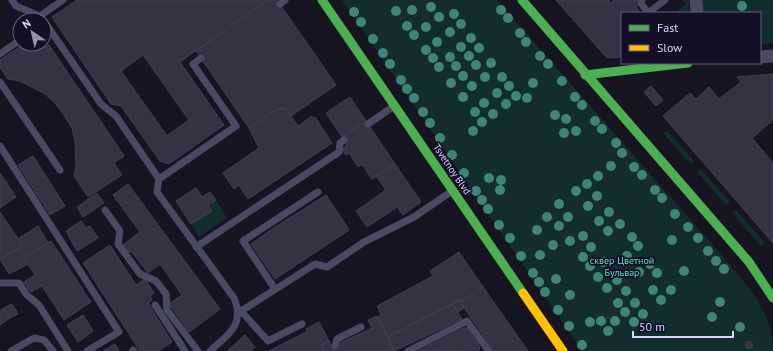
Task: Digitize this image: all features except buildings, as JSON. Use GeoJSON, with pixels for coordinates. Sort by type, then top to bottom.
{"type":"FeatureCollection","features":[{"type":"Feature","properties":{"kind":"main road","name":"Tsvetnoy Blvd"},"geometry":{"type":"LineString","coordinates":[[322,0],[563,351]]}},
{"type":"Feature","properties":{"kind":"main road"},"geometry":{"type":"LineString","coordinates":[[522,0],[585,75],[749,262],[773,298]]}},
{"type":"Feature","properties":{"kind":"main road"},"geometry":{"type":"LineString","coordinates":[[585,75],[674,64]]}},
{"type":"Feature","properties":{"kind":"main road"},"geometry":{"type":"LineString","coordinates":[[749,262],[773,283]]}},
{"type":"Feature","properties":{"kind":"street"},"geometry":{"type":"LineString","coordinates":[[696,0],[697,12]]}},
{"type":"Feature","properties":{"kind":"street"},"geometry":{"type":"LineString","coordinates":[[761,57],[773,56]]}},
{"type":"Feature","properties":{"kind":"lane"},"geometry":{"type":"LineString","coordinates":[[12,0],[16,6],[28,12]]}},
{"type":"Feature","properties":{"kind":"lane"},"geometry":{"type":"LineString","coordinates":[[49,12],[62,0]]}},
{"type":"Feature","properties":{"kind":"lane"},"geometry":{"type":"LineString","coordinates":[[649,12],[665,0]]}},
{"type":"Feature","properties":{"kind":"lane"},"geometry":{"type":"LineString","coordinates":[[641,3],[647,12]]}},
{"type":"Feature","properties":{"kind":"lane"},"geometry":{"type":"LineString","coordinates":[[52,35],[101,104],[116,116],[159,180],[157,192],[196,248],[234,298],[240,312],[268,341],[302,324]]}},
{"type":"Feature","properties":{"kind":"lane"},"geometry":{"type":"LineString","coordinates":[[0,54],[12,46]]}},
{"type":"Feature","properties":{"kind":"lane"},"geometry":{"type":"LineString","coordinates":[[159,180],[236,126],[193,64],[201,58]]}},
{"type":"Feature","properties":{"kind":"lane"},"geometry":{"type":"LineString","coordinates":[[0,82],[60,170]]}},
{"type":"Feature","properties":{"kind":"lane"},"geometry":{"type":"LineString","coordinates":[[368,124],[395,106]]}},
{"type":"Feature","properties":{"kind":"lane"},"geometry":{"type":"LineString","coordinates":[[196,248],[339,152],[340,143],[344,140]]}},
{"type":"Feature","properties":{"kind":"lane"},"geometry":{"type":"LineString","coordinates":[[0,146],[119,332],[86,351]]}},
{"type":"Feature","properties":{"kind":"lane"},"geometry":{"type":"LineString","coordinates":[[210,351],[233,330],[240,312],[315,264],[327,267],[364,242],[414,217],[453,190]]}},
{"type":"Feature","properties":{"kind":"lane"},"geometry":{"type":"LineString","coordinates":[[275,289],[243,241],[318,192]]}},
{"type":"Feature","properties":{"kind":"lane"},"geometry":{"type":"LineString","coordinates":[[105,210],[120,231],[118,244],[140,274],[156,281],[166,294],[167,310],[198,351]]}},
{"type":"Feature","properties":{"kind":"lane"},"geometry":{"type":"LineString","coordinates":[[0,283],[19,283],[27,295],[39,305],[68,351]]}},
{"type":"Feature","properties":{"kind":"lane"},"geometry":{"type":"LineString","coordinates":[[155,305],[185,351]]}},
{"type":"Feature","properties":{"kind":"lane"},"geometry":{"type":"LineString","coordinates":[[408,351],[467,321],[488,351]]}},
{"type":"Feature","properties":{"kind":"lane"},"geometry":{"type":"LineString","coordinates":[[335,346],[337,339],[361,327]]}},
{"type":"Feature","properties":{"kind":"lane"},"geometry":{"type":"LineString","coordinates":[[11,351],[34,338],[44,340],[53,351]]}},
{"type":"Feature","properties":{"kind":"green space","name":"сквер Цветной Бульвар"},"geometry":{"type":"Polygon","coordinates":[[[342,0],[497,0],[747,285],[763,309],[772,336],[773,351],[582,351],[342,0]]]}},
{"type":"Feature","properties":{"kind":"green space"},"geometry":{"type":"Polygon","coordinates":[[[683,0],[689,0],[689,12],[676,12],[686,4],[683,0]]]}},
{"type":"Feature","properties":{"kind":"green space"},"geometry":{"type":"Polygon","coordinates":[[[702,0],[773,0],[773,43],[761,45],[761,12],[703,12],[702,0]]]}},
{"type":"Feature","properties":{"kind":"green space"},"geometry":{"type":"Polygon","coordinates":[[[667,130],[694,161],[690,164],[663,133],[667,130]]]}},
{"type":"Feature","properties":{"kind":"green space"},"geometry":{"type":"Polygon","coordinates":[[[701,169],[730,202],[726,205],[697,172],[701,169]]]}},
{"type":"Feature","properties":{"kind":"green space"},"geometry":{"type":"Polygon","coordinates":[[[216,200],[227,218],[199,237],[191,224],[212,211],[208,205],[216,200]]]}},
{"type":"Feature","properties":{"kind":"green space"},"geometry":{"type":"Polygon","coordinates":[[[736,210],[765,243],[761,246],[732,213],[736,210]]]}},
{"type":"Feature","properties":{"kind":"traffic: fast"},"geometry":{"type":"LineString","coordinates":[[322,0],[523,293]]}},
{"type":"Feature","properties":{"kind":"traffic: fast"},"geometry":{"type":"LineString","coordinates":[[522,0],[749,262],[773,298]]}},
{"type":"Feature","properties":{"kind":"traffic: fast"},"geometry":{"type":"LineString","coordinates":[[585,75],[679,64]]}},
{"type":"Feature","properties":{"kind":"traffic: slow"},"geometry":{"type":"LineString","coordinates":[[523,293],[563,351]]}}]}
